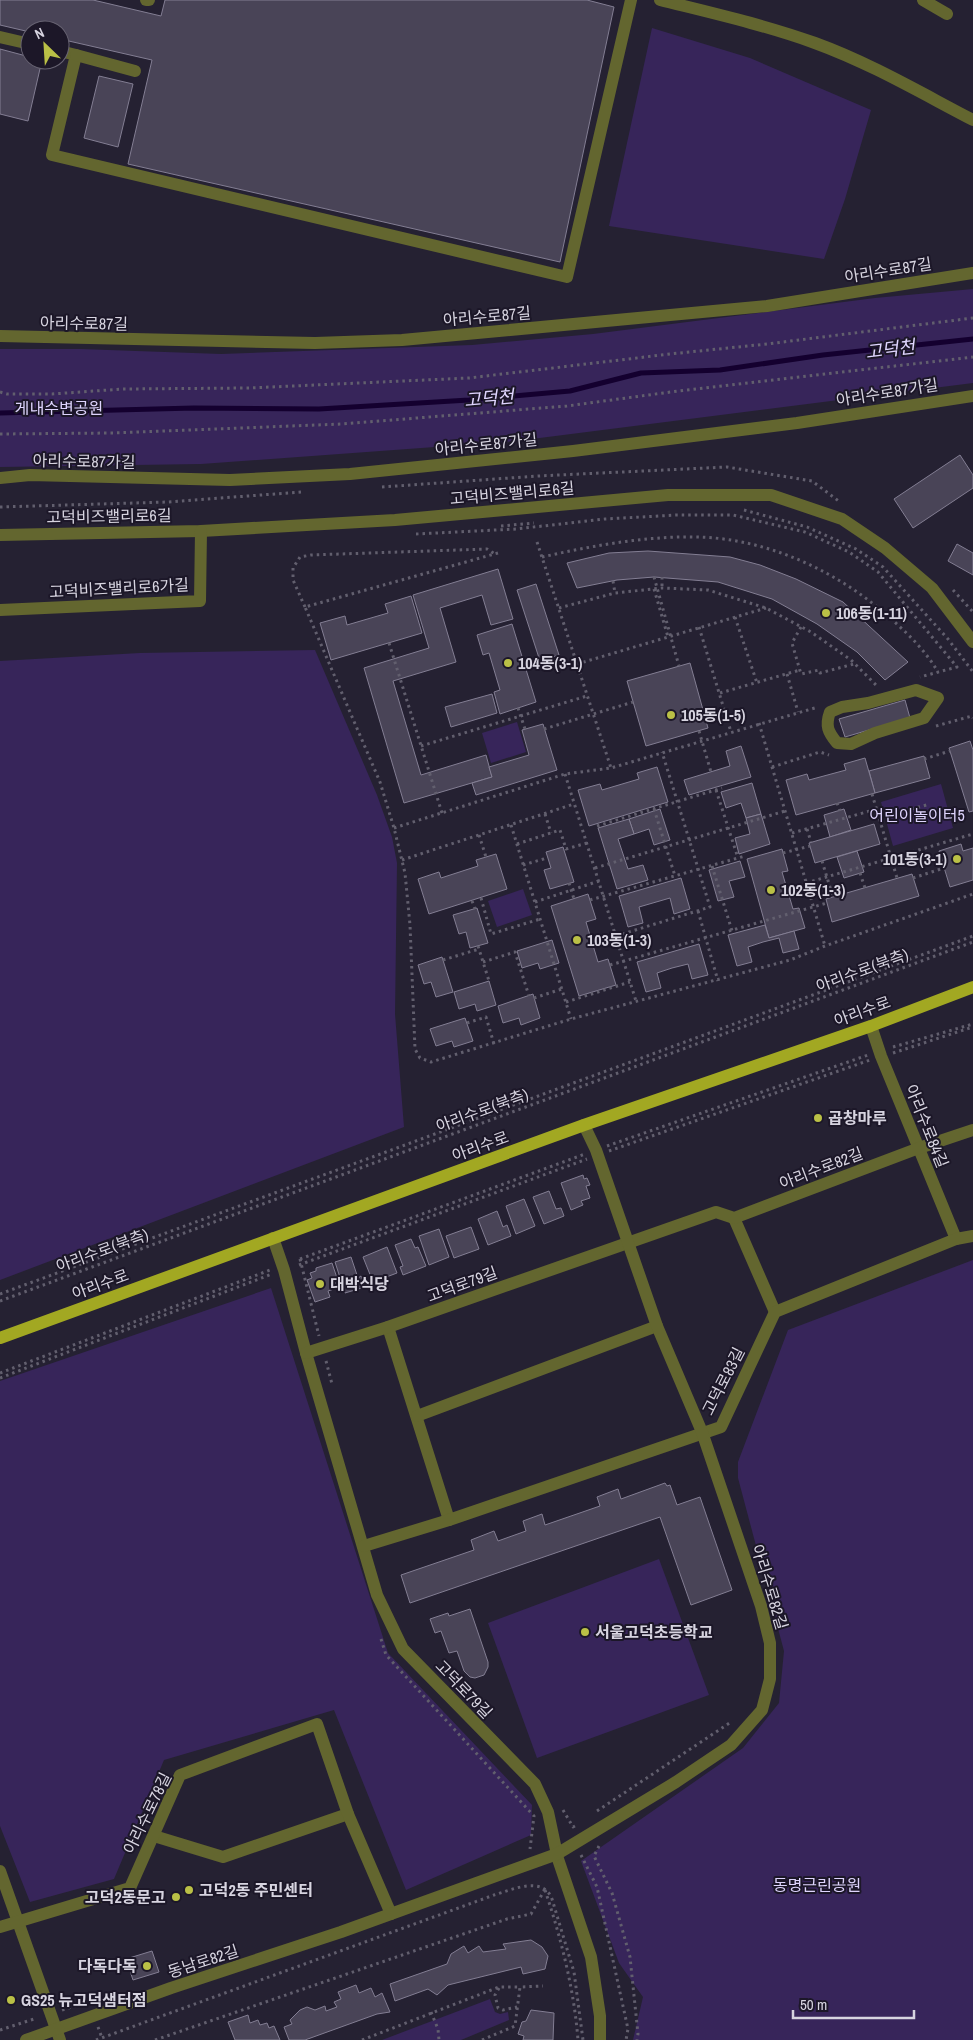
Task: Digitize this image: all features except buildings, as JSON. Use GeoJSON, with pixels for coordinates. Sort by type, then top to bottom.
{"type":"FeatureCollection","features":[{"type":"Feature","properties":{"kind":"main road","name":"아리수로"},"geometry":{"type":"LineString","coordinates":[[0,1338],[584,1126],[966,992],[973,987]]}},
{"type":"Feature","properties":{"kind":"street"},"geometry":{"type":"LineString","coordinates":[[76,55],[52,155],[567,277],[631,0]]}},
{"type":"Feature","properties":{"kind":"street"},"geometry":{"type":"LineString","coordinates":[[660,0],[755,23],[816,43],[867,64],[973,120]]}},
{"type":"Feature","properties":{"kind":"street"},"geometry":{"type":"LineString","coordinates":[[923,0],[947,14]]}},
{"type":"Feature","properties":{"kind":"street"},"geometry":{"type":"LineString","coordinates":[[0,37],[20,42]]}},
{"type":"Feature","properties":{"kind":"street"},"geometry":{"type":"LineString","coordinates":[[70,54],[135,71]]}},
{"type":"Feature","properties":{"kind":"street","name":"아리수로87길"},"geometry":{"type":"LineString","coordinates":[[0,336],[314,343],[402,340],[767,306],[973,273]]}},
{"type":"Feature","properties":{"kind":"street","name":"아리수로87가길"},"geometry":{"type":"LineString","coordinates":[[0,478],[30,475],[230,480],[350,474],[583,450],[797,423],[973,396]]}},
{"type":"Feature","properties":{"kind":"street","name":"고덕비즈밸리로6길"},"geometry":{"type":"LineString","coordinates":[[0,535],[201,530],[395,520],[668,496],[771,495],[842,520],[884,548],[932,588],[973,642]]}},
{"type":"Feature","properties":{"kind":"street","name":"고덕비즈밸리로6가길"},"geometry":{"type":"LineString","coordinates":[[0,610],[200,601],[201,530]]}},
{"type":"Feature","properties":{"kind":"street"},"geometry":{"type":"LineString","coordinates":[[916,690],[938,698],[924,718],[875,733],[851,744],[837,743],[829,733],[826,722],[830,712],[842,707],[868,703],[916,690]]}},
{"type":"Feature","properties":{"kind":"street","name":"아리수로84길"},"geometry":{"type":"LineString","coordinates":[[870,1026],[956,1239]]}},
{"type":"Feature","properties":{"kind":"street","name":"아리수로82길"},"geometry":{"type":"LineString","coordinates":[[557,1854],[676,1782],[731,1745],[762,1710],[770,1679],[770,1642],[761,1606],[702,1432],[658,1326],[596,1153],[584,1126]]}},
{"type":"Feature","properties":{"kind":"street","name":"아리수로82길"},"geometry":{"type":"LineString","coordinates":[[734,1218],[919,1148],[973,1130]]}},
{"type":"Feature","properties":{"kind":"street"},"geometry":{"type":"LineString","coordinates":[[628,1242],[716,1212],[734,1218],[775,1312],[956,1239],[973,1236]]}},
{"type":"Feature","properties":{"kind":"street","name":"고덕로79길"},"geometry":{"type":"LineString","coordinates":[[273,1238],[284,1267],[306,1353],[378,1595],[403,1649],[535,1784],[548,1812],[557,1854],[591,1957],[600,2016],[600,2040]]}},
{"type":"Feature","properties":{"kind":"street","name":"고덕로79길"},"geometry":{"type":"LineString","coordinates":[[306,1353],[388,1327],[628,1242]]}},
{"type":"Feature","properties":{"kind":"street","name":"고덕로83길"},"geometry":{"type":"LineString","coordinates":[[364,1546],[449,1520],[721,1427],[775,1312]]}},
{"type":"Feature","properties":{"kind":"street"},"geometry":{"type":"LineString","coordinates":[[417,1416],[658,1326]]}},
{"type":"Feature","properties":{"kind":"street"},"geometry":{"type":"LineString","coordinates":[[388,1327],[449,1520]]}},
{"type":"Feature","properties":{"kind":"street","name":"아리수로78길"},"geometry":{"type":"LineString","coordinates":[[0,1927],[130,1888],[180,1775],[317,1724],[348,1814]]}},
{"type":"Feature","properties":{"kind":"street"},"geometry":{"type":"LineString","coordinates":[[154,1836],[223,1857],[348,1814],[391,1914]]}},
{"type":"Feature","properties":{"kind":"street","name":"동남로82길"},"geometry":{"type":"LineString","coordinates":[[26,2040],[58,2034],[557,1854]]}},
{"type":"Feature","properties":{"kind":"street"},"geometry":{"type":"LineString","coordinates":[[0,1871],[58,2034]]}},
{"type":"Feature","properties":{"kind":"path"},"geometry":{"type":"LineString","coordinates":[[0,392],[7,394],[52,394],[123,389],[249,388],[469,378],[973,318]]}},
{"type":"Feature","properties":{"kind":"path"},"geometry":{"type":"LineString","coordinates":[[0,434],[113,432],[371,422],[567,406],[678,391],[973,357]]}},
{"type":"Feature","properties":{"kind":"path"},"geometry":{"type":"LineString","coordinates":[[665,510],[675,510]]}},
{"type":"Feature","properties":{"kind":"path"},"geometry":{"type":"LineString","coordinates":[[743,510],[806,527],[856,549],[883,567],[948,639],[973,672]]}},
{"type":"Feature","properties":{"kind":"path"},"geometry":{"type":"LineString","coordinates":[[418,529],[516,526],[597,515]]}},
{"type":"Feature","properties":{"kind":"path"},"geometry":{"type":"LineString","coordinates":[[408,534],[516,530],[614,519],[723,515],[732,515],[805,532],[850,552],[878,572],[957,666],[913,680]]}},
{"type":"Feature","properties":{"kind":"path"},"geometry":{"type":"LineString","coordinates":[[542,557],[586,547],[642,540],[696,537],[753,544],[804,562],[860,593],[902,629],[930,658],[938,672]]}},
{"type":"Feature","properties":{"kind":"path"},"geometry":{"type":"LineString","coordinates":[[537,542],[611,768]]}},
{"type":"Feature","properties":{"kind":"path"},"geometry":{"type":"LineString","coordinates":[[305,607],[496,554],[487,549],[311,555],[300,558],[293,568],[293,580],[380,782],[394,828],[402,860],[410,925],[415,1048],[420,1058],[431,1062],[570,1019],[718,981],[790,960],[973,894]]}},
{"type":"Feature","properties":{"kind":"path"},"geometry":{"type":"LineString","coordinates":[[654,577],[679,666]]}},
{"type":"Feature","properties":{"kind":"path"},"geometry":{"type":"LineString","coordinates":[[662,577],[662,588]]}},
{"type":"Feature","properties":{"kind":"path"},"geometry":{"type":"LineString","coordinates":[[613,581],[615,592]]}},
{"type":"Feature","properties":{"kind":"path"},"geometry":{"type":"LineString","coordinates":[[559,608],[615,592],[662,588],[708,590],[766,608],[801,627],[854,664],[880,690],[871,692]]}},
{"type":"Feature","properties":{"kind":"path"},"geometry":{"type":"LineString","coordinates":[[654,589],[668,637]]}},
{"type":"Feature","properties":{"kind":"path"},"geometry":{"type":"LineString","coordinates":[[577,664],[766,608]]}},
{"type":"Feature","properties":{"kind":"path"},"geometry":{"type":"LineString","coordinates":[[735,617],[757,682]]}},
{"type":"Feature","properties":{"kind":"path"},"geometry":{"type":"LineString","coordinates":[[801,627],[792,643],[801,674],[818,670],[820,673],[854,664]]}},
{"type":"Feature","properties":{"kind":"path"},"geometry":{"type":"LineString","coordinates":[[699,628],[731,732]]}},
{"type":"Feature","properties":{"kind":"path"},"geometry":{"type":"LineString","coordinates":[[389,643],[442,812]]}},
{"type":"Feature","properties":{"kind":"path"},"geometry":{"type":"LineString","coordinates":[[720,693],[800,670]]}},
{"type":"Feature","properties":{"kind":"path"},"geometry":{"type":"LineString","coordinates":[[787,674],[798,712]]}},
{"type":"Feature","properties":{"kind":"path"},"geometry":{"type":"LineString","coordinates":[[421,746],[587,696]]}},
{"type":"Feature","properties":{"kind":"path"},"geometry":{"type":"LineString","coordinates":[[544,729],[633,702]]}},
{"type":"Feature","properties":{"kind":"path"},"geometry":{"type":"LineString","coordinates":[[394,828],[565,774],[611,768],[759,723],[826,705]]}},
{"type":"Feature","properties":{"kind":"path"},"geometry":{"type":"LineString","coordinates":[[518,708],[525,729]]}},
{"type":"Feature","properties":{"kind":"path"},"geometry":{"type":"LineString","coordinates":[[759,723],[825,946]]}},
{"type":"Feature","properties":{"kind":"path"},"geometry":{"type":"LineString","coordinates":[[699,731],[711,772]]}},
{"type":"Feature","properties":{"kind":"path"},"geometry":{"type":"LineString","coordinates":[[924,759],[950,751]]}},
{"type":"Feature","properties":{"kind":"path"},"geometry":{"type":"LineString","coordinates":[[616,936],[710,907],[662,752]]}},
{"type":"Feature","properties":{"kind":"path"},"geometry":{"type":"LineString","coordinates":[[565,774],[636,1001]]}},
{"type":"Feature","properties":{"kind":"path"},"geometry":{"type":"LineString","coordinates":[[597,826],[722,788]]}},
{"type":"Feature","properties":{"kind":"path"},"geometry":{"type":"LineString","coordinates":[[716,790],[738,858]]}},
{"type":"Feature","properties":{"kind":"path"},"geometry":{"type":"LineString","coordinates":[[872,794],[897,878]]}},
{"type":"Feature","properties":{"kind":"path"},"geometry":{"type":"LineString","coordinates":[[402,860],[575,804]]}},
{"type":"Feature","properties":{"kind":"path"},"geometry":{"type":"LineString","coordinates":[[837,804],[840,811]]}},
{"type":"Feature","properties":{"kind":"path"},"geometry":{"type":"LineString","coordinates":[[880,818],[930,804]]}},
{"type":"Feature","properties":{"kind":"path"},"geometry":{"type":"LineString","coordinates":[[654,808],[675,876]]}},
{"type":"Feature","properties":{"kind":"path"},"geometry":{"type":"LineString","coordinates":[[792,834],[877,809]]}},
{"type":"Feature","properties":{"kind":"path"},"geometry":{"type":"LineString","coordinates":[[594,868],[785,811]]}},
{"type":"Feature","properties":{"kind":"path"},"geometry":{"type":"LineString","coordinates":[[545,814],[551,833]]}},
{"type":"Feature","properties":{"kind":"path"},"geometry":{"type":"LineString","coordinates":[[511,825],[570,1019]]}},
{"type":"Feature","properties":{"kind":"path"},"geometry":{"type":"LineString","coordinates":[[783,853],[810,844],[807,829]]}},
{"type":"Feature","properties":{"kind":"path"},"geometry":{"type":"LineString","coordinates":[[517,844],[560,830],[566,849],[587,842]]}},
{"type":"Feature","properties":{"kind":"path"},"geometry":{"type":"LineString","coordinates":[[806,883],[973,834]]}},
{"type":"Feature","properties":{"kind":"path"},"geometry":{"type":"LineString","coordinates":[[479,835],[486,857]]}},
{"type":"Feature","properties":{"kind":"path"},"geometry":{"type":"LineString","coordinates":[[590,900],[745,856]]}},
{"type":"Feature","properties":{"kind":"path"},"geometry":{"type":"LineString","coordinates":[[523,865],[547,858]]}},
{"type":"Feature","properties":{"kind":"path"},"geometry":{"type":"LineString","coordinates":[[822,861],[833,897]]}},
{"type":"Feature","properties":{"kind":"path"},"geometry":{"type":"LineString","coordinates":[[712,866],[733,934]]}},
{"type":"Feature","properties":{"kind":"path"},"geometry":{"type":"LineString","coordinates":[[913,878],[944,868]]}},
{"type":"Feature","properties":{"kind":"path"},"geometry":{"type":"LineString","coordinates":[[860,873],[865,888]]}},
{"type":"Feature","properties":{"kind":"path"},"geometry":{"type":"LineString","coordinates":[[535,902],[599,881]]}},
{"type":"Feature","properties":{"kind":"path"},"geometry":{"type":"LineString","coordinates":[[569,883],[574,899]]}},
{"type":"Feature","properties":{"kind":"path"},"geometry":{"type":"LineString","coordinates":[[481,898],[491,934],[540,919]]}},
{"type":"Feature","properties":{"kind":"path"},"geometry":{"type":"LineString","coordinates":[[472,900],[475,908]]}},
{"type":"Feature","properties":{"kind":"path"},"geometry":{"type":"LineString","coordinates":[[610,965],[827,903]]}},
{"type":"Feature","properties":{"kind":"path"},"geometry":{"type":"LineString","coordinates":[[698,911],[718,981]]}},
{"type":"Feature","properties":{"kind":"path"},"geometry":{"type":"LineString","coordinates":[[0,1294],[973,936]]}},
{"type":"Feature","properties":{"kind":"path","name":"아리수로(북측)"},"geometry":{"type":"LineString","coordinates":[[0,1301],[973,942]]}},
{"type":"Feature","properties":{"kind":"path"},"geometry":{"type":"LineString","coordinates":[[443,960],[478,947],[489,981]]}},
{"type":"Feature","properties":{"kind":"path"},"geometry":{"type":"LineString","coordinates":[[483,962],[515,952],[529,996]]}},
{"type":"Feature","properties":{"kind":"path"},"geometry":{"type":"LineString","coordinates":[[566,1002],[630,982]]}},
{"type":"Feature","properties":{"kind":"path"},"geometry":{"type":"LineString","coordinates":[[534,998],[562,989]]}},
{"type":"Feature","properties":{"kind":"path"},"geometry":{"type":"LineString","coordinates":[[467,1023],[486,1017],[494,1044]]}},
{"type":"Feature","properties":{"kind":"path"},"geometry":{"type":"LineString","coordinates":[[0,1378],[284,1267],[300,1259],[880,1053],[973,1026]]}},
{"type":"Feature","properties":{"kind":"path"},"geometry":{"type":"LineString","coordinates":[[0,1373],[284,1267],[301,1264],[596,1153]]}},
{"type":"Feature","properties":{"kind":"path"},"geometry":{"type":"LineString","coordinates":[[300,1259],[332,1387]]}},
{"type":"Feature","properties":{"kind":"path"},"geometry":{"type":"LineString","coordinates":[[589,1816],[733,1721]]}},
{"type":"Feature","properties":{"kind":"path"},"geometry":{"type":"LineString","coordinates":[[559,1803],[573,1827],[581,1822]]}},
{"type":"Feature","properties":{"kind":"path"},"geometry":{"type":"LineString","coordinates":[[606,1841],[598,1847],[594,1856],[612,1893],[630,1957],[638,2034],[637,2040]]}},
{"type":"Feature","properties":{"kind":"path"},"geometry":{"type":"LineString","coordinates":[[575,1843],[597,1887],[628,2030],[626,2040]]}},
{"type":"Feature","properties":{"kind":"path"},"geometry":{"type":"LineString","coordinates":[[96,2040],[494,1895],[528,1885],[545,1889],[552,1899],[574,1972],[583,2040]]}},
{"type":"Feature","properties":{"kind":"path"},"geometry":{"type":"LineString","coordinates":[[156,2040],[507,1919],[531,1914],[545,1889]]}},
{"type":"Feature","properties":{"kind":"path"},"geometry":{"type":"LineString","coordinates":[[545,1889],[553,1912],[569,1978],[578,2040]]}},
{"type":"Feature","properties":{"kind":"path"},"geometry":{"type":"LineString","coordinates":[[362,2040],[499,1987],[543,1986]]}},
{"type":"Feature","properties":{"kind":"path"},"geometry":{"type":"LineString","coordinates":[[499,1987],[495,1995],[498,2008],[503,2010],[517,2007]]}},
{"type":"Feature","properties":{"kind":"path"},"geometry":{"type":"LineString","coordinates":[[482,2040],[515,2026],[520,1987]]}},
{"type":"Feature","properties":{"kind":"path"},"geometry":{"type":"LineString","coordinates":[[431,2012],[438,2030],[439,2040]]}},
{"type":"Feature","properties":{"kind":"green space"},"geometry":{"type":"Polygon","coordinates":[[[652,28],[750,58],[871,110],[845,199],[824,259],[609,226],[652,28]]]}},
{"type":"Feature","properties":{"kind":"green space","name":"게내수변공원"},"geometry":{"type":"Polygon","coordinates":[[[973,289],[973,383],[516,441],[201,464],[0,467],[0,349],[80,349],[221,354],[472,345],[593,334],[875,298],[973,289]]]}},
{"type":"Feature","properties":{"kind":"green space"},"geometry":{"type":"Polygon","coordinates":[[[315,650],[377,795],[392,837],[397,863],[395,1014],[404,1127],[0,1280],[0,661],[140,653],[315,650]]]}},
{"type":"Feature","properties":{"kind":"green space"},"geometry":{"type":"Polygon","coordinates":[[[517,722],[526,752],[491,763],[482,733],[517,722]]]}},
{"type":"Feature","properties":{"kind":"green space","name":"어린이놀이터5"},"geometry":{"type":"Polygon","coordinates":[[[941,784],[953,828],[893,846],[881,802],[941,784]]]}},
{"type":"Feature","properties":{"kind":"green space"},"geometry":{"type":"Polygon","coordinates":[[[523,889],[532,915],[497,927],[488,901],[523,889]]]}},
{"type":"Feature","properties":{"kind":"green space","name":"동명근린공원"},"geometry":{"type":"Polygon","coordinates":[[[973,1260],[973,2040],[633,2040],[643,1997],[619,1963],[581,1861],[743,1748],[779,1703],[784,1651],[738,1478],[738,1462],[788,1330],[973,1260]]]}},
{"type":"Feature","properties":{"kind":"green space"},"geometry":{"type":"Polygon","coordinates":[[[271,1288],[388,1653],[532,1805],[531,1835],[406,1890],[334,1710],[164,1760],[114,1879],[30,1902],[0,1826],[0,1381],[271,1288]]]}},
{"type":"Feature","properties":{"kind":"green space"},"geometry":{"type":"Polygon","coordinates":[[[659,1559],[709,1695],[537,1758],[488,1623],[659,1559]]]}},
{"type":"Feature","properties":{"kind":"green space"},"geometry":{"type":"Polygon","coordinates":[[[490,1999],[495,2012],[500,2014],[508,2012],[509,2020],[461,2040],[382,2040],[490,1999]]]}},
{"type":"Feature","properties":{"kind":"waterway","name":"고덕천"},"geometry":{"type":"LineString","coordinates":[[0,413],[194,408],[319,409],[469,400],[570,391],[641,373],[720,370],[823,355],[973,339]]}},
{"type":"Feature","properties":{"kind":"place","name":"106동(1-11)"},"geometry":{"type":"Point","coordinates":[826,613]}},
{"type":"Feature","properties":{"kind":"place","name":"104동(3-1)"},"geometry":{"type":"Point","coordinates":[508,663]}},
{"type":"Feature","properties":{"kind":"place","name":"105동(1-5)"},"geometry":{"type":"Point","coordinates":[671,715]}},
{"type":"Feature","properties":{"kind":"place","name":"101동(3-1)"},"geometry":{"type":"Point","coordinates":[957,859]}},
{"type":"Feature","properties":{"kind":"place","name":"102동(1-3)"},"geometry":{"type":"Point","coordinates":[771,890]}},
{"type":"Feature","properties":{"kind":"place","name":"103동(1-3)"},"geometry":{"type":"Point","coordinates":[577,940]}},
{"type":"Feature","properties":{"kind":"place","name":"곱창마루"},"geometry":{"type":"Point","coordinates":[818,1118]}},
{"type":"Feature","properties":{"kind":"place","name":"대박식당"},"geometry":{"type":"Point","coordinates":[320,1284]}},
{"type":"Feature","properties":{"kind":"place","name":"서울고덕초등학교"},"geometry":{"type":"Point","coordinates":[585,1632]}},
{"type":"Feature","properties":{"kind":"place","name":"고덕2동 주민센터"},"geometry":{"type":"Point","coordinates":[189,1890]}},
{"type":"Feature","properties":{"kind":"place","name":"고덕2동문고"},"geometry":{"type":"Point","coordinates":[176,1897]}},
{"type":"Feature","properties":{"kind":"place","name":"다독다독"},"geometry":{"type":"Point","coordinates":[147,1966]}},
{"type":"Feature","properties":{"kind":"place","name":"GS25 뉴고덕샘터점"},"geometry":{"type":"Point","coordinates":[11,2000]}}]}
